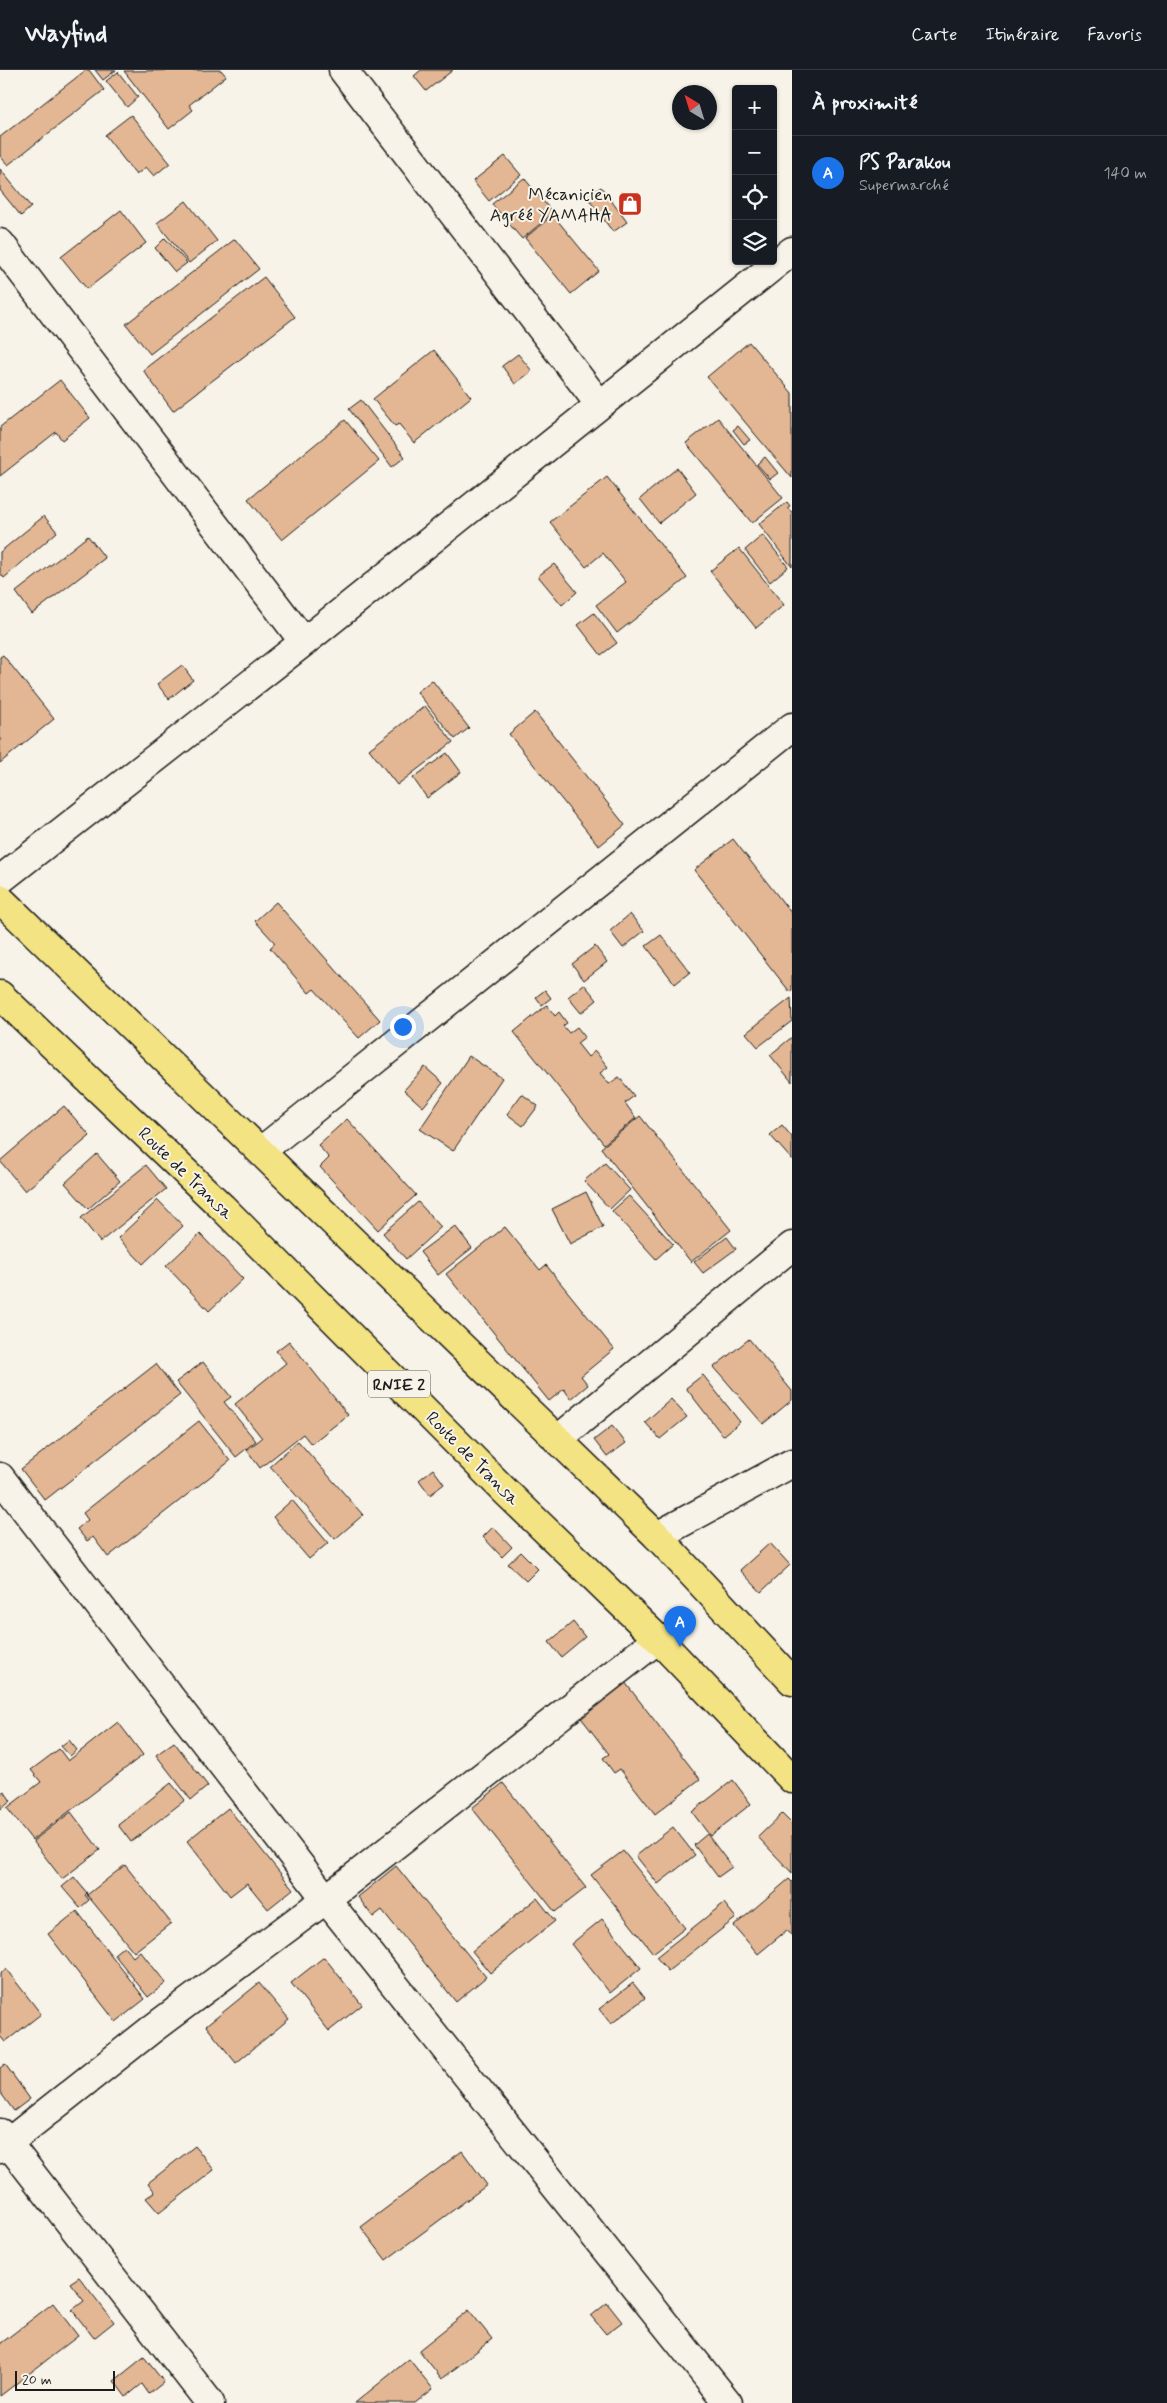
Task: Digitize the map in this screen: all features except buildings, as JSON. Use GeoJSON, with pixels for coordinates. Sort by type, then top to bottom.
{"type":"FeatureCollection","features":[{"type":"Feature","properties":{"kind":"main road"},"geometry":{"type":"LineString","coordinates":[[0,899],[657,1536],[792,1681]]}},
{"type":"Feature","properties":{"kind":"main road","name":"Route de Transa"},"geometry":{"type":"LineString","coordinates":[[0,996],[222,1207],[506,1492],[658,1639],[792,1779]]}},
{"type":"Feature","properties":{"kind":"street"},"geometry":{"type":"LineString","coordinates":[[343,70],[600,405]]}},
{"type":"Feature","properties":{"kind":"street"},"geometry":{"type":"LineString","coordinates":[[0,243],[304,642]]}},
{"type":"Feature","properties":{"kind":"street"},"geometry":{"type":"LineString","coordinates":[[0,880],[304,642],[792,251]]}},
{"type":"Feature","properties":{"kind":"street"},"geometry":{"type":"LineString","coordinates":[[262,1151],[792,727]]}},
{"type":"Feature","properties":{"kind":"street"},"geometry":{"type":"LineString","coordinates":[[557,1440],[792,1246]]}},
{"type":"Feature","properties":{"kind":"street"},"geometry":{"type":"LineString","coordinates":[[657,1536],[792,1463]]}},
{"type":"Feature","properties":{"kind":"street"},"geometry":{"type":"LineString","coordinates":[[0,1477],[326,1899],[728,2403]]}},
{"type":"Feature","properties":{"kind":"street"},"geometry":{"type":"LineString","coordinates":[[210,2403],[3,2142],[326,1899],[658,1639]]}},
{"type":"Feature","properties":{"kind":"place","name":"Mécanicien Agréé YAMAHA"},"geometry":{"type":"Point","coordinates":[630,204]}},
{"type":"Feature","properties":{"kind":"place","name":"PS Parakou"},"geometry":{"type":"Point","coordinates":[680,1647]}}]}
